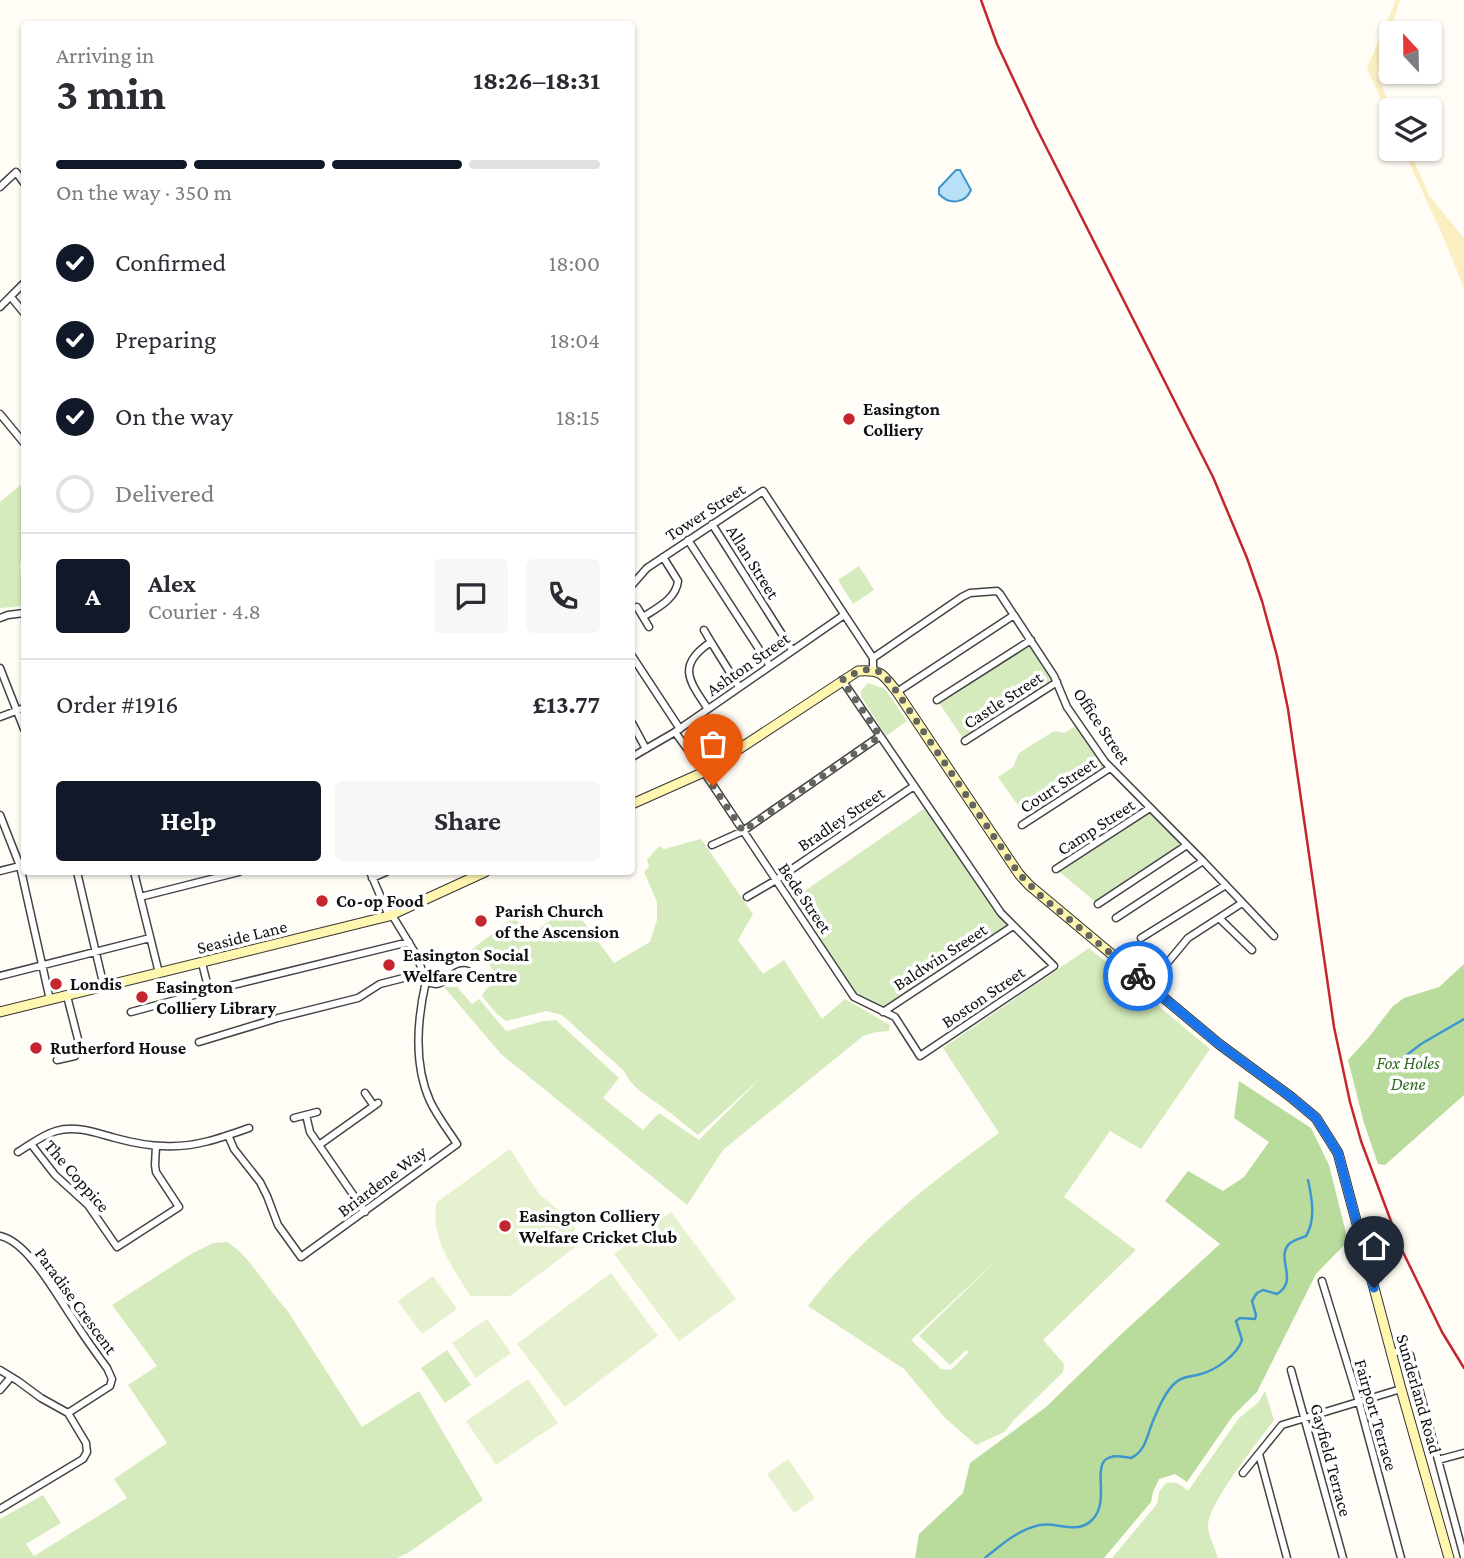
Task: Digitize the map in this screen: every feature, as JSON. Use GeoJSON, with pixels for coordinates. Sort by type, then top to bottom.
{"type":"FeatureCollection","features":[{"type":"Feature","properties":{"kind":"main road","name":"Sunderland Road"},"geometry":{"type":"LineString","coordinates":[[873,670],[882,673],[897,692],[1019,874],[1041,896],[1219,1044],[1316,1118],[1338,1153],[1449,1558]]}},
{"type":"Feature","properties":{"kind":"main road"},"geometry":{"type":"LineString","coordinates":[[635,803],[704,772],[842,680],[858,671],[873,670]]}},
{"type":"Feature","properties":{"kind":"main road","name":"Seaside Lane"},"geometry":{"type":"LineString","coordinates":[[0,1012],[390,915],[478,875]]}},
{"type":"Feature","properties":{"kind":"street"},"geometry":{"type":"LineString","coordinates":[[0,187],[16,172],[21,179]]}},
{"type":"Feature","properties":{"kind":"street"},"geometry":{"type":"LineString","coordinates":[[0,307],[21,286]]}},
{"type":"Feature","properties":{"kind":"street"},"geometry":{"type":"LineString","coordinates":[[10,297],[21,310]]}},
{"type":"Feature","properties":{"kind":"street"},"geometry":{"type":"LineString","coordinates":[[0,414],[21,439]]}},
{"type":"Feature","properties":{"kind":"street","name":"Tower Street"},"geometry":{"type":"LineString","coordinates":[[635,582],[647,568],[763,491],[844,615]]}},
{"type":"Feature","properties":{"kind":"street","name":"Allan Street"},"geometry":{"type":"LineString","coordinates":[[712,524],[792,650]]}},
{"type":"Feature","properties":{"kind":"street"},"geometry":{"type":"LineString","coordinates":[[688,540],[770,666]]}},
{"type":"Feature","properties":{"kind":"street"},"geometry":{"type":"LineString","coordinates":[[643,617],[663,605],[677,589],[678,581],[663,557]]}},
{"type":"Feature","properties":{"kind":"street","name":"Office Street"},"geometry":{"type":"LineString","coordinates":[[873,658],[970,593],[997,591],[1057,682],[1068,707],[1110,768],[1274,936]]}},
{"type":"Feature","properties":{"kind":"street"},"geometry":{"type":"LineString","coordinates":[[636,607],[649,627]]}},
{"type":"Feature","properties":{"kind":"street"},"geometry":{"type":"LineString","coordinates":[[0,618],[21,613]]}},
{"type":"Feature","properties":{"kind":"street"},"geometry":{"type":"LineString","coordinates":[[844,615],[873,658],[873,670]]}},
{"type":"Feature","properties":{"kind":"street","name":"Ashton Street"},"geometry":{"type":"LineString","coordinates":[[635,755],[678,731],[844,615]]}},
{"type":"Feature","properties":{"kind":"street"},"geometry":{"type":"LineString","coordinates":[[897,692],[1014,615]]}},
{"type":"Feature","properties":{"kind":"street"},"geometry":{"type":"LineString","coordinates":[[704,630],[739,687]]}},
{"type":"Feature","properties":{"kind":"street"},"geometry":{"type":"LineString","coordinates":[[937,700],[1031,640]]}},
{"type":"Feature","properties":{"kind":"street"},"geometry":{"type":"LineString","coordinates":[[708,709],[691,684],[688,665],[694,654],[711,642]]}},
{"type":"Feature","properties":{"kind":"street","name":"Bede Street"},"geometry":{"type":"LineString","coordinates":[[635,661],[704,772],[854,997],[895,1017],[920,1056],[927,1051]]}},
{"type":"Feature","properties":{"kind":"street"},"geometry":{"type":"LineString","coordinates":[[0,668],[21,709],[0,717]]}},
{"type":"Feature","properties":{"kind":"street"},"geometry":{"type":"LineString","coordinates":[[842,680],[997,907],[1013,926]]}},
{"type":"Feature","properties":{"kind":"street","name":"Castle Street"},"geometry":{"type":"LineString","coordinates":[[965,741],[1057,682]]}},
{"type":"Feature","properties":{"kind":"street"},"geometry":{"type":"LineString","coordinates":[[635,729],[646,749]]}},
{"type":"Feature","properties":{"kind":"street"},"geometry":{"type":"LineString","coordinates":[[712,845],[743,831],[880,736]]}},
{"type":"Feature","properties":{"kind":"street","name":"Court Street"},"geometry":{"type":"LineString","coordinates":[[1022,825],[1110,768]]}},
{"type":"Feature","properties":{"kind":"street","name":"Bradley Street"},"geometry":{"type":"LineString","coordinates":[[747,897],[914,786]]}},
{"type":"Feature","properties":{"kind":"street","name":"Camp Street"},"geometry":{"type":"LineString","coordinates":[[1056,869],[1150,808]]}},
{"type":"Feature","properties":{"kind":"street"},"geometry":{"type":"LineString","coordinates":[[0,815],[21,864]]}},
{"type":"Feature","properties":{"kind":"street"},"geometry":{"type":"LineString","coordinates":[[1098,904],[1187,845]]}},
{"type":"Feature","properties":{"kind":"street"},"geometry":{"type":"LineString","coordinates":[[1116,918],[1203,861]]}},
{"type":"Feature","properties":{"kind":"street"},"geometry":{"type":"LineString","coordinates":[[0,871],[21,866]]}},
{"type":"Feature","properties":{"kind":"street"},"geometry":{"type":"LineString","coordinates":[[24,875],[50,1000]]}},
{"type":"Feature","properties":{"kind":"street"},"geometry":{"type":"LineString","coordinates":[[78,875],[104,987]]}},
{"type":"Feature","properties":{"kind":"street"},"geometry":{"type":"LineString","coordinates":[[135,875],[159,973]]}},
{"type":"Feature","properties":{"kind":"street"},"geometry":{"type":"LineString","coordinates":[[140,897],[227,875]]}},
{"type":"Feature","properties":{"kind":"street"},"geometry":{"type":"LineString","coordinates":[[371,875],[390,915],[417,956],[426,981],[438,985],[463,970],[473,974]]}},
{"type":"Feature","properties":{"kind":"street"},"geometry":{"type":"LineString","coordinates":[[1141,938],[1226,885]]}},
{"type":"Feature","properties":{"kind":"street"},"geometry":{"type":"LineString","coordinates":[[1149,985],[1188,938],[1242,903]]}},
{"type":"Feature","properties":{"kind":"street"},"geometry":{"type":"LineString","coordinates":[[1219,918],[1252,950]]}},
{"type":"Feature","properties":{"kind":"street","name":"Boston Street"},"geometry":{"type":"LineString","coordinates":[[927,1051],[1054,966],[1013,926]]}},
{"type":"Feature","properties":{"kind":"street","name":"Baldwin Sreeet"},"geometry":{"type":"LineString","coordinates":[[883,1012],[1013,926]]}},
{"type":"Feature","properties":{"kind":"street"},"geometry":{"type":"LineString","coordinates":[[0,976],[150,938]]}},
{"type":"Feature","properties":{"kind":"street"},"geometry":{"type":"LineString","coordinates":[[131,1012],[408,942]]}},
{"type":"Feature","properties":{"kind":"street"},"geometry":{"type":"LineString","coordinates":[[202,963],[209,991]]}},
{"type":"Feature","properties":{"kind":"street"},"geometry":{"type":"LineString","coordinates":[[199,1042],[358,998],[380,984],[423,973]]}},
{"type":"Feature","properties":{"kind":"street","name":"Briardene Way"},"geometry":{"type":"LineString","coordinates":[[228,1135],[233,1149],[260,1182],[278,1226],[301,1257],[457,1144],[430,1101],[423,1079],[419,1056],[419,1014],[426,981]]}},
{"type":"Feature","properties":{"kind":"street"},"geometry":{"type":"LineString","coordinates":[[57,1060],[75,1056],[80,1047],[67,996]]}},
{"type":"Feature","properties":{"kind":"street"},"geometry":{"type":"LineString","coordinates":[[319,1145],[376,1104],[365,1093]]}},
{"type":"Feature","properties":{"kind":"street"},"geometry":{"type":"LineString","coordinates":[[294,1118],[317,1112]]}},
{"type":"Feature","properties":{"kind":"street"},"geometry":{"type":"LineString","coordinates":[[306,1115],[310,1132],[365,1212]]}},
{"type":"Feature","properties":{"kind":"street","name":"The Coppice"},"geometry":{"type":"LineString","coordinates":[[18,1152],[46,1135],[67,1129],[81,1129],[156,1146],[189,1145],[248,1128]]}},
{"type":"Feature","properties":{"kind":"street","name":"The Coppice"},"geometry":{"type":"LineString","coordinates":[[31,1144],[55,1175],[88,1205],[117,1247],[178,1207],[156,1172],[156,1146]]}},
{"type":"Feature","properties":{"kind":"street","name":"Paradise Crescent"},"geometry":{"type":"LineString","coordinates":[[0,1236],[15,1242],[33,1260],[107,1368],[111,1379],[110,1386],[68,1413]]}},
{"type":"Feature","properties":{"kind":"street","name":"Fairport Terrace"},"geometry":{"type":"LineString","coordinates":[[1322,1281],[1359,1402],[1401,1558]]}},
{"type":"Feature","properties":{"kind":"street"},"geometry":{"type":"LineString","coordinates":[[1391,1353],[1401,1351],[1410,1355],[1461,1536],[1464,1557]]}},
{"type":"Feature","properties":{"kind":"street"},"geometry":{"type":"LineString","coordinates":[[0,1370],[68,1413],[86,1443],[88,1452],[83,1460],[0,1509]]}},
{"type":"Feature","properties":{"kind":"street","name":"Gayfield Terrace"},"geometry":{"type":"LineString","coordinates":[[1290,1370],[1343,1558]]}},
{"type":"Feature","properties":{"kind":"street"},"geometry":{"type":"LineString","coordinates":[[0,1390],[11,1377]]}},
{"type":"Feature","properties":{"kind":"street"},"geometry":{"type":"LineString","coordinates":[[1243,1474],[1282,1425],[1401,1389]]}},
{"type":"Feature","properties":{"kind":"street"},"geometry":{"type":"LineString","coordinates":[[1438,1460],[1464,1453]]}},
{"type":"Feature","properties":{"kind":"street"},"geometry":{"type":"LineString","coordinates":[[1259,1454],[1287,1558]]}},
{"type":"Feature","properties":{"kind":"green space"},"geometry":{"type":"Polygon","coordinates":[[[21,484],[21,606],[0,608],[0,502],[21,484]]]}},
{"type":"Feature","properties":{"kind":"green space"},"geometry":{"type":"Polygon","coordinates":[[[859,566],[874,590],[853,604],[838,580],[859,566]]]}},
{"type":"Feature","properties":{"kind":"green space"},"geometry":{"type":"Polygon","coordinates":[[[1031,640],[1057,682],[965,741],[937,700],[1031,640]]]}},
{"type":"Feature","properties":{"kind":"green space"},"geometry":{"type":"Polygon","coordinates":[[[868,683],[885,689],[907,721],[886,736],[861,696],[861,691],[868,683]]]}},
{"type":"Feature","properties":{"kind":"green space"},"geometry":{"type":"Polygon","coordinates":[[[1079,724],[1107,764],[1026,817],[998,777],[1013,767],[1019,753],[1054,731],[1064,733],[1079,724]]]}},
{"type":"Feature","properties":{"kind":"green space"},"geometry":{"type":"Polygon","coordinates":[[[928,806],[1013,926],[883,1012],[854,997],[790,901],[928,806]]]}},
{"type":"Feature","properties":{"kind":"green space"},"geometry":{"type":"Polygon","coordinates":[[[1150,808],[1187,845],[1098,904],[1056,869],[1150,808]]]}},
{"type":"Feature","properties":{"kind":"green space"},"geometry":{"type":"Polygon","coordinates":[[[701,839],[753,914],[738,940],[763,974],[784,960],[822,1019],[845,999],[890,1025],[889,1031],[863,1036],[723,1150],[687,1205],[501,1054],[444,987],[457,987],[472,1004],[479,999],[506,1031],[556,1020],[619,1078],[603,1098],[643,1130],[659,1113],[699,1140],[762,1077],[698,1135],[640,1091],[624,1071],[562,1015],[546,1011],[506,1021],[497,1014],[482,996],[486,989],[499,979],[485,958],[479,963],[470,951],[514,917],[529,935],[572,906],[614,963],[650,942],[657,920],[657,902],[644,872],[649,867],[647,860],[659,846],[664,849],[701,839]]]}},
{"type":"Feature","properties":{"kind":"green space"},"geometry":{"type":"Polygon","coordinates":[[[1089,948],[1210,1049],[1141,1149],[1110,1131],[1064,1197],[1136,1250],[1043,1340],[1064,1364],[1063,1372],[1004,1432],[976,1445],[945,1418],[904,1369],[808,1306],[850,1257],[897,1213],[999,1133],[943,1048],[1089,948]],[[998,1259],[911,1340],[941,1369],[951,1370],[969,1352],[966,1350],[950,1365],[919,1336],[998,1259]]]}},
{"type":"Feature","properties":{"kind":"green space","name":"Fox Holes Dene"},"geometry":{"type":"Polygon","coordinates":[[[1464,964],[1464,1095],[1385,1165],[1378,1164],[1348,1060],[1393,1006],[1404,998],[1439,987],[1464,964]]]}},
{"type":"Feature","properties":{"kind":"green space"},"geometry":{"type":"Polygon","coordinates":[[[1239,1081],[1311,1128],[1329,1165],[1348,1241],[1316,1274],[1257,1392],[1232,1417],[1187,1482],[1175,1474],[1159,1479],[1151,1502],[1104,1558],[915,1558],[919,1534],[963,1493],[970,1463],[1046,1407],[1220,1244],[1165,1201],[1188,1171],[1223,1191],[1244,1177],[1269,1142],[1234,1118],[1239,1081]]]}},
{"type":"Feature","properties":{"kind":"green space","name":"Easington Colliery Welfare Cricket Club"},"geometry":{"type":"Polygon","coordinates":[[[510,1149],[539,1194],[574,1223],[577,1246],[510,1296],[470,1296],[439,1239],[435,1215],[437,1202],[510,1149]]]}},
{"type":"Feature","properties":{"kind":"green space"},"geometry":{"type":"Polygon","coordinates":[[[671,1212],[736,1299],[679,1341],[614,1254],[671,1212]]]}},
{"type":"Feature","properties":{"kind":"green space"},"geometry":{"type":"Polygon","coordinates":[[[227,1242],[244,1256],[287,1310],[362,1427],[419,1391],[483,1500],[397,1558],[0,1558],[0,1519],[43,1495],[61,1523],[26,1544],[34,1556],[127,1498],[114,1479],[167,1443],[128,1385],[157,1366],[112,1305],[191,1254],[213,1243],[227,1242]]]}},
{"type":"Feature","properties":{"kind":"green space"},"geometry":{"type":"Polygon","coordinates":[[[611,1273],[658,1336],[565,1407],[517,1344],[611,1273]]]}},
{"type":"Feature","properties":{"kind":"green space"},"geometry":{"type":"Polygon","coordinates":[[[433,1276],[457,1309],[422,1334],[398,1301],[433,1276]]]}},
{"type":"Feature","properties":{"kind":"green space"},"geometry":{"type":"Polygon","coordinates":[[[487,1319],[511,1353],[476,1378],[452,1343],[487,1319]]]}},
{"type":"Feature","properties":{"kind":"green space"},"geometry":{"type":"Polygon","coordinates":[[[447,1350],[471,1385],[445,1403],[421,1368],[447,1350]]]}},
{"type":"Feature","properties":{"kind":"green space"},"geometry":{"type":"Polygon","coordinates":[[[528,1379],[558,1423],[496,1465],[466,1421],[528,1379]]]}},
{"type":"Feature","properties":{"kind":"green space"},"geometry":{"type":"Polygon","coordinates":[[[1265,1391],[1274,1420],[1224,1489],[1210,1517],[1208,1527],[1218,1558],[1112,1558],[1157,1504],[1159,1492],[1166,1483],[1173,1482],[1188,1491],[1239,1418],[1258,1403],[1265,1391]]]}},
{"type":"Feature","properties":{"kind":"green space"},"geometry":{"type":"Polygon","coordinates":[[[788,1459],[815,1498],[794,1513],[767,1474],[788,1459]]]}},
{"type":"Feature","properties":{"kind":"sand"},"geometry":{"type":"Polygon","coordinates":[[[1396,0],[1400,0],[1393,21],[1387,21],[1396,0]]]}},
{"type":"Feature","properties":{"kind":"sand"},"geometry":{"type":"Polygon","coordinates":[[[1379,40],[1377,74],[1387,98],[1380,98],[1367,68],[1379,40]]]}},
{"type":"Feature","properties":{"kind":"sand"},"geometry":{"type":"Polygon","coordinates":[[[1409,161],[1414,161],[1429,196],[1464,238],[1464,288],[1409,161]]]}},
{"type":"Feature","properties":{"kind":"water"},"geometry":{"type":"Polygon","coordinates":[[[956,170],[960,170],[971,190],[961,200],[947,200],[939,194],[939,188],[956,170]]]}},
{"type":"Feature","properties":{"kind":"waterway"},"geometry":{"type":"LineString","coordinates":[[1399,1061],[1421,1044],[1464,1019]]}},
{"type":"Feature","properties":{"kind":"waterway"},"geometry":{"type":"LineString","coordinates":[[985,1558],[1011,1538],[1032,1527],[1080,1527],[1092,1520],[1101,1498],[1102,1466],[1106,1459],[1115,1456],[1131,1458],[1136,1455],[1171,1387],[1181,1379],[1213,1369],[1231,1356],[1242,1340],[1236,1321],[1240,1318],[1255,1319],[1252,1301],[1257,1293],[1263,1290],[1277,1294],[1284,1288],[1287,1276],[1284,1255],[1286,1249],[1290,1243],[1306,1236],[1311,1223],[1312,1201],[1308,1180]]}},
{"type":"Feature","properties":{"kind":"railway"},"geometry":{"type":"LineString","coordinates":[[981,0],[997,44],[1036,127],[1213,477],[1247,558],[1277,656],[1288,709],[1334,1027],[1350,1102],[1361,1141],[1401,1248],[1442,1332],[1464,1368]]}},
{"type":"Feature","properties":{"kind":"way so far"},"geometry":{"type":"LineString","coordinates":[[713,786],[743,831],[880,736],[842,680],[858,671],[873,670],[882,673],[1029,886],[1138,976]]}},
{"type":"Feature","properties":{"kind":"place","name":"Easington Colliery"},"geometry":{"type":"Point","coordinates":[849,419]}},
{"type":"Feature","properties":{"kind":"place","name":"Co-op Food"},"geometry":{"type":"Point","coordinates":[322,901]}},
{"type":"Feature","properties":{"kind":"place","name":"Parish Church of the Ascension"},"geometry":{"type":"Point","coordinates":[481,921]}},
{"type":"Feature","properties":{"kind":"place","name":"Easington Social Welfare Centre"},"geometry":{"type":"Point","coordinates":[389,965]}},
{"type":"Feature","properties":{"kind":"place","name":"Londis"},"geometry":{"type":"Point","coordinates":[56,984]}},
{"type":"Feature","properties":{"kind":"place","name":"Easington Colliery Library"},"geometry":{"type":"Point","coordinates":[142,997]}},
{"type":"Feature","properties":{"kind":"place","name":"Rutherford House"},"geometry":{"type":"Point","coordinates":[36,1048]}},
{"type":"Feature","properties":{"kind":"place","name":"Easington Colliery Welfare Cricket Club"},"geometry":{"type":"Point","coordinates":[505,1226]}},
{"type":"Feature","properties":{"kind":"route"},"geometry":{"type":"LineString","coordinates":[[1138,976],[1219,1044],[1316,1118],[1338,1153],[1374,1288]]}}]}
